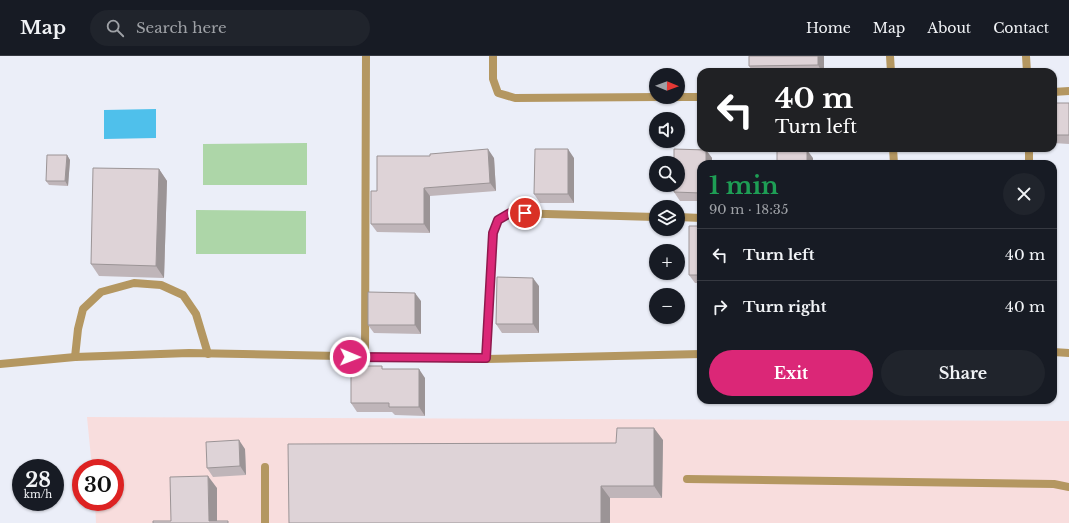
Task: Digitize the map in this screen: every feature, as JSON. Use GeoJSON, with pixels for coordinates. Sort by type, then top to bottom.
{"type":"FeatureCollection","features":[{"type":"Feature","properties":{"kind":"street"},"geometry":{"type":"LineString","coordinates":[[366,56],[366,357]]}},
{"type":"Feature","properties":{"kind":"street"},"geometry":{"type":"LineString","coordinates":[[493,56],[493,79],[498,93],[515,98],[649,97]]}},
{"type":"Feature","properties":{"kind":"street"},"geometry":{"type":"LineString","coordinates":[[890,56],[891,68]]}},
{"type":"Feature","properties":{"kind":"street"},"geometry":{"type":"LineString","coordinates":[[1026,56],[1027,68]]}},
{"type":"Feature","properties":{"kind":"street"},"geometry":{"type":"LineString","coordinates":[[1057,92],[1069,91]]}},
{"type":"Feature","properties":{"kind":"street"},"geometry":{"type":"LineString","coordinates":[[685,97],[697,97]]}},
{"type":"Feature","properties":{"kind":"street"},"geometry":{"type":"LineString","coordinates":[[486,358],[493,233],[498,220],[510,213],[649,217]]}},
{"type":"Feature","properties":{"kind":"street"},"geometry":{"type":"LineString","coordinates":[[685,217],[697,218]]}},
{"type":"Feature","properties":{"kind":"street"},"geometry":{"type":"LineString","coordinates":[[75,357],[78,329],[83,309],[101,292],[134,283],[161,284],[182,295],[196,314],[208,354]]}},
{"type":"Feature","properties":{"kind":"street"},"geometry":{"type":"LineString","coordinates":[[1057,352],[1069,353]]}},
{"type":"Feature","properties":{"kind":"street"},"geometry":{"type":"LineString","coordinates":[[0,364],[75,357],[208,354],[486,358],[697,354]]}},
{"type":"Feature","properties":{"kind":"street"},"geometry":{"type":"LineString","coordinates":[[265,467],[265,523]]}},
{"type":"Feature","properties":{"kind":"street"},"geometry":{"type":"LineString","coordinates":[[687,479],[1054,484],[1069,486]]}},
{"type":"Feature","properties":{"kind":"shaded area"},"geometry":{"type":"Polygon","coordinates":[[[87,417],[1069,421],[1069,523],[96,523],[95,511],[124,511],[124,459],[91,459],[87,417]]]}},
{"type":"Feature","properties":{"kind":"green space"},"geometry":{"type":"Polygon","coordinates":[[[307,143],[307,185],[203,185],[203,144],[307,143]]]}},
{"type":"Feature","properties":{"kind":"green space"},"geometry":{"type":"Polygon","coordinates":[[[196,210],[306,211],[306,254],[196,254],[196,210]]]}},
{"type":"Feature","properties":{"kind":"water"},"geometry":{"type":"Polygon","coordinates":[[[156,109],[156,138],[104,139],[104,110],[156,109]]]}},
{"type":"Feature","properties":{"kind":"building"},"geometry":{"type":"Polygon","coordinates":[[[749,56],[818,56],[818,65],[749,66],[749,56]]]}},
{"type":"Feature","properties":{"kind":"building"},"geometry":{"type":"Polygon","coordinates":[[[1057,103],[1069,103],[1069,135],[1057,135],[1057,103]]]}},
{"type":"Feature","properties":{"kind":"building"},"geometry":{"type":"Polygon","coordinates":[[[488,149],[490,183],[424,188],[424,224],[371,224],[371,191],[377,191],[377,156],[430,156],[430,154],[488,149]]]}},
{"type":"Feature","properties":{"kind":"building"},"geometry":{"type":"Polygon","coordinates":[[[535,149],[568,149],[568,194],[534,194],[535,149]]]}},
{"type":"Feature","properties":{"kind":"building"},"geometry":{"type":"Polygon","coordinates":[[[674,149],[697,150],[697,152],[706,152],[706,160],[697,160],[697,193],[674,192],[685,192],[685,156],[674,156],[674,149]]]}},
{"type":"Feature","properties":{"kind":"building"},"geometry":{"type":"Polygon","coordinates":[[[777,152],[807,152],[807,160],[777,160],[777,152]]]}},
{"type":"Feature","properties":{"kind":"building"},"geometry":{"type":"Polygon","coordinates":[[[47,155],[67,155],[65,181],[46,181],[47,155]]]}},
{"type":"Feature","properties":{"kind":"building"},"geometry":{"type":"Polygon","coordinates":[[[93,168],[159,169],[156,266],[91,264],[93,168]]]}},
{"type":"Feature","properties":{"kind":"building"},"geometry":{"type":"Polygon","coordinates":[[[689,226],[697,226],[697,275],[689,275],[689,226]]]}},
{"type":"Feature","properties":{"kind":"building"},"geometry":{"type":"Polygon","coordinates":[[[497,277],[533,278],[533,324],[496,324],[497,277]]]}},
{"type":"Feature","properties":{"kind":"building"},"geometry":{"type":"Polygon","coordinates":[[[368,292],[415,293],[415,325],[368,325],[368,292]]]}},
{"type":"Feature","properties":{"kind":"building"},"geometry":{"type":"Polygon","coordinates":[[[351,366],[382,366],[382,369],[419,369],[419,407],[389,407],[389,403],[351,403],[351,366]]]}},
{"type":"Feature","properties":{"kind":"building"},"geometry":{"type":"Polygon","coordinates":[[[617,428],[654,428],[654,486],[601,486],[601,523],[289,523],[288,444],[616,443],[617,428]]]}},
{"type":"Feature","properties":{"kind":"building"},"geometry":{"type":"Polygon","coordinates":[[[239,440],[240,466],[207,468],[206,442],[239,440]]]}},
{"type":"Feature","properties":{"kind":"building"},"geometry":{"type":"Polygon","coordinates":[[[208,476],[209,521],[228,521],[228,523],[153,523],[153,521],[171,521],[170,477],[208,476]]]}},
{"type":"Feature","properties":{"kind":"route"},"geometry":{"type":"LineString","coordinates":[[350,357],[486,358],[493,233],[498,220],[510,213],[525,213]]}}]}
